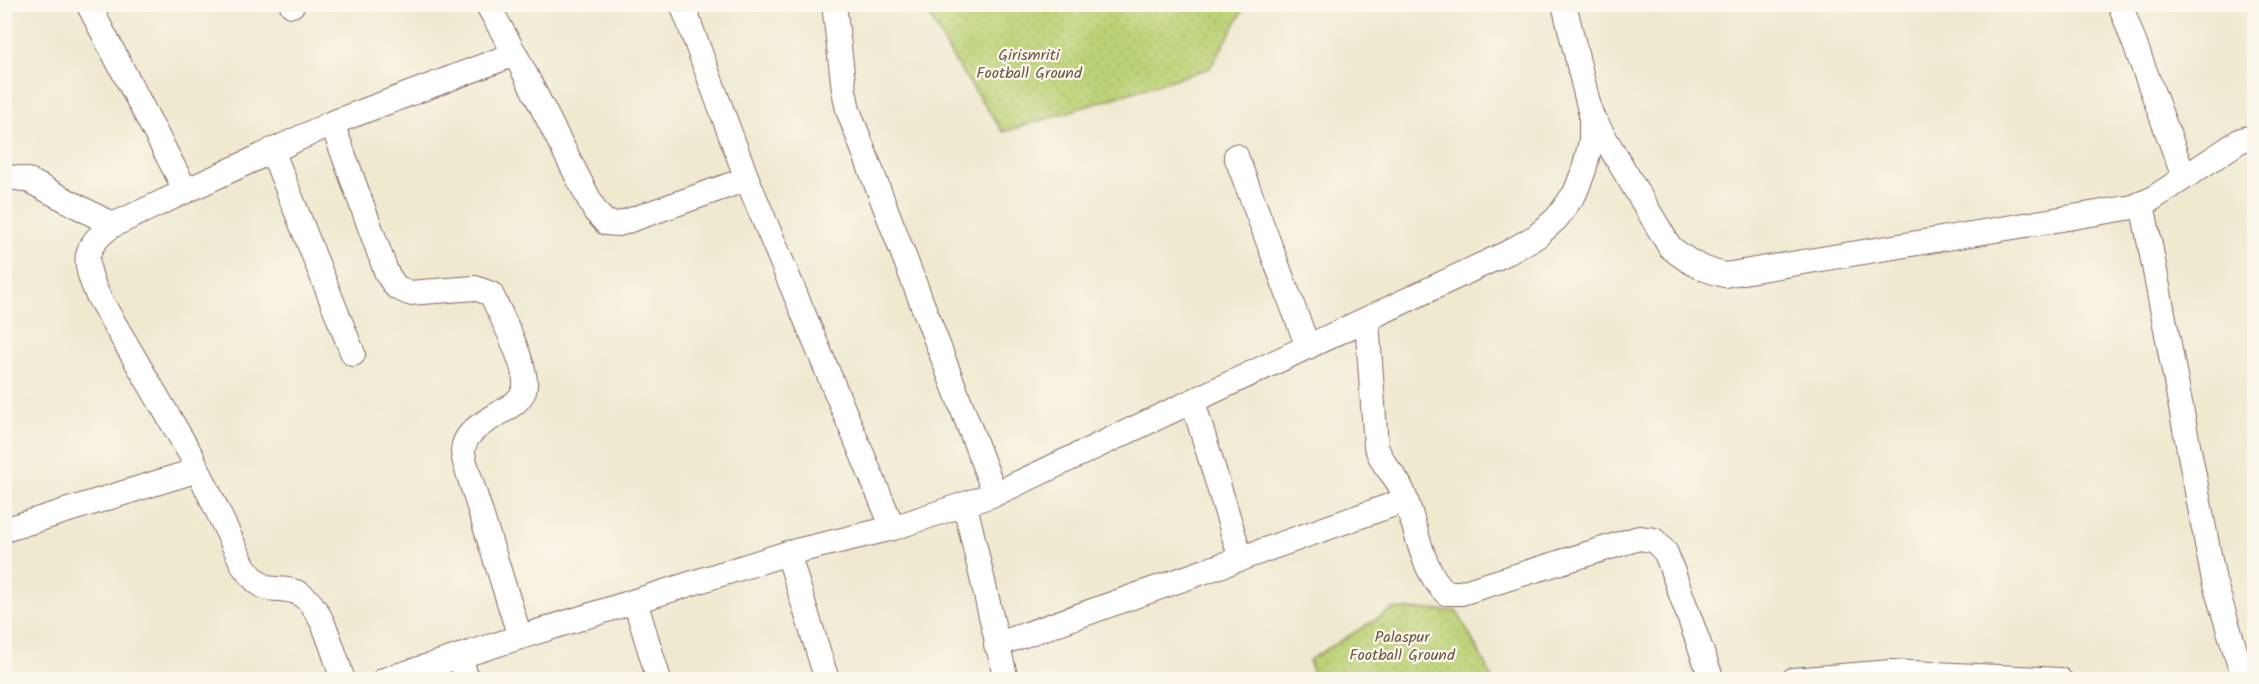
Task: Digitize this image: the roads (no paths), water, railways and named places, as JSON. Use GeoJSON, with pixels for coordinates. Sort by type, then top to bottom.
{"type":"FeatureCollection","features":[{"type":"Feature","properties":{"kind":"street"},"geometry":{"type":"LineString","coordinates":[[88,4],[186,191]]}},
{"type":"Feature","properties":{"kind":"street"},"geometry":{"type":"LineString","coordinates":[[487,4],[595,211],[606,223],[619,224],[747,179]]}},
{"type":"Feature","properties":{"kind":"street"},"geometry":{"type":"LineString","coordinates":[[682,4],[747,179],[893,528]]}},
{"type":"Feature","properties":{"kind":"street"},"geometry":{"type":"LineString","coordinates":[[834,4],[848,110],[995,494]]}},
{"type":"Feature","properties":{"kind":"street"},"geometry":{"type":"LineString","coordinates":[[384,680],[788,553],[893,528],[995,494],[1367,320],[1509,252],[1537,236],[1557,218],[1575,193],[1584,170],[1591,141],[1592,115],[1564,4]]}},
{"type":"Feature","properties":{"kind":"street"},"geometry":{"type":"LineString","coordinates":[[2120,4],[2184,177]]}},
{"type":"Feature","properties":{"kind":"street"},"geometry":{"type":"LineString","coordinates":[[343,680],[321,620],[312,605],[300,594],[286,589],[267,588],[255,581],[244,567],[198,470],[98,296],[89,275],[87,254],[95,238],[113,225],[272,150],[332,123],[515,54]]}},
{"type":"Feature","properties":{"kind":"street"},"geometry":{"type":"LineString","coordinates":[[1592,115],[1670,247],[1688,262],[1725,275],[2133,207],[2152,199],[2241,140],[2254,137]]}},
{"type":"Feature","properties":{"kind":"street"},"geometry":{"type":"LineString","coordinates":[[332,123],[387,274],[396,287],[410,293],[476,288],[491,294],[525,374],[525,389],[518,400],[468,435],[463,450],[466,469],[520,637]]}},
{"type":"Feature","properties":{"kind":"street"},"geometry":{"type":"LineString","coordinates":[[272,150],[353,354]]}},
{"type":"Feature","properties":{"kind":"street"},"geometry":{"type":"LineString","coordinates":[[1236,156],[1308,347]]}},
{"type":"Feature","properties":{"kind":"street"},"geometry":{"type":"LineString","coordinates":[[4,176],[28,180],[113,225]]}},
{"type":"Feature","properties":{"kind":"street"},"geometry":{"type":"LineString","coordinates":[[2142,203],[2214,581],[2244,680]]}},
{"type":"Feature","properties":{"kind":"street"},"geometry":{"type":"LineString","coordinates":[[1367,320],[1376,447],[1384,464],[1395,475],[1406,500],[1428,568],[1436,584],[1446,593],[1461,593],[1639,538],[1654,540],[1666,553],[1712,680]]}},
{"type":"Feature","properties":{"kind":"street"},"geometry":{"type":"LineString","coordinates":[[1194,402],[1241,559]]}},
{"type":"Feature","properties":{"kind":"street"},"geometry":{"type":"LineString","coordinates":[[4,530],[198,470]]}},
{"type":"Feature","properties":{"kind":"street"},"geometry":{"type":"LineString","coordinates":[[996,645],[1406,500]]}},
{"type":"Feature","properties":{"kind":"street"},"geometry":{"type":"LineString","coordinates":[[965,505],[1006,680]]}},
{"type":"Feature","properties":{"kind":"street"},"geometry":{"type":"LineString","coordinates":[[788,553],[827,680]]}},
{"type":"Feature","properties":{"kind":"street"},"geometry":{"type":"LineString","coordinates":[[635,601],[659,680]]}},
{"type":"Feature","properties":{"kind":"street"},"geometry":{"type":"LineString","coordinates":[[460,656],[467,680]]}},
{"type":"Feature","properties":{"kind":"street"},"geometry":{"type":"LineString","coordinates":[[1793,680],[1891,672],[2060,680]]}},
{"type":"Feature","properties":{"kind":"park label","name":"Girismriti Football Ground"},"geometry":{"type":"Point","coordinates":[1029,63]}},
{"type":"Feature","properties":{"kind":"park label","name":"Palaspur Football Ground"},"geometry":{"type":"Point","coordinates":[1402,645]}}]}
